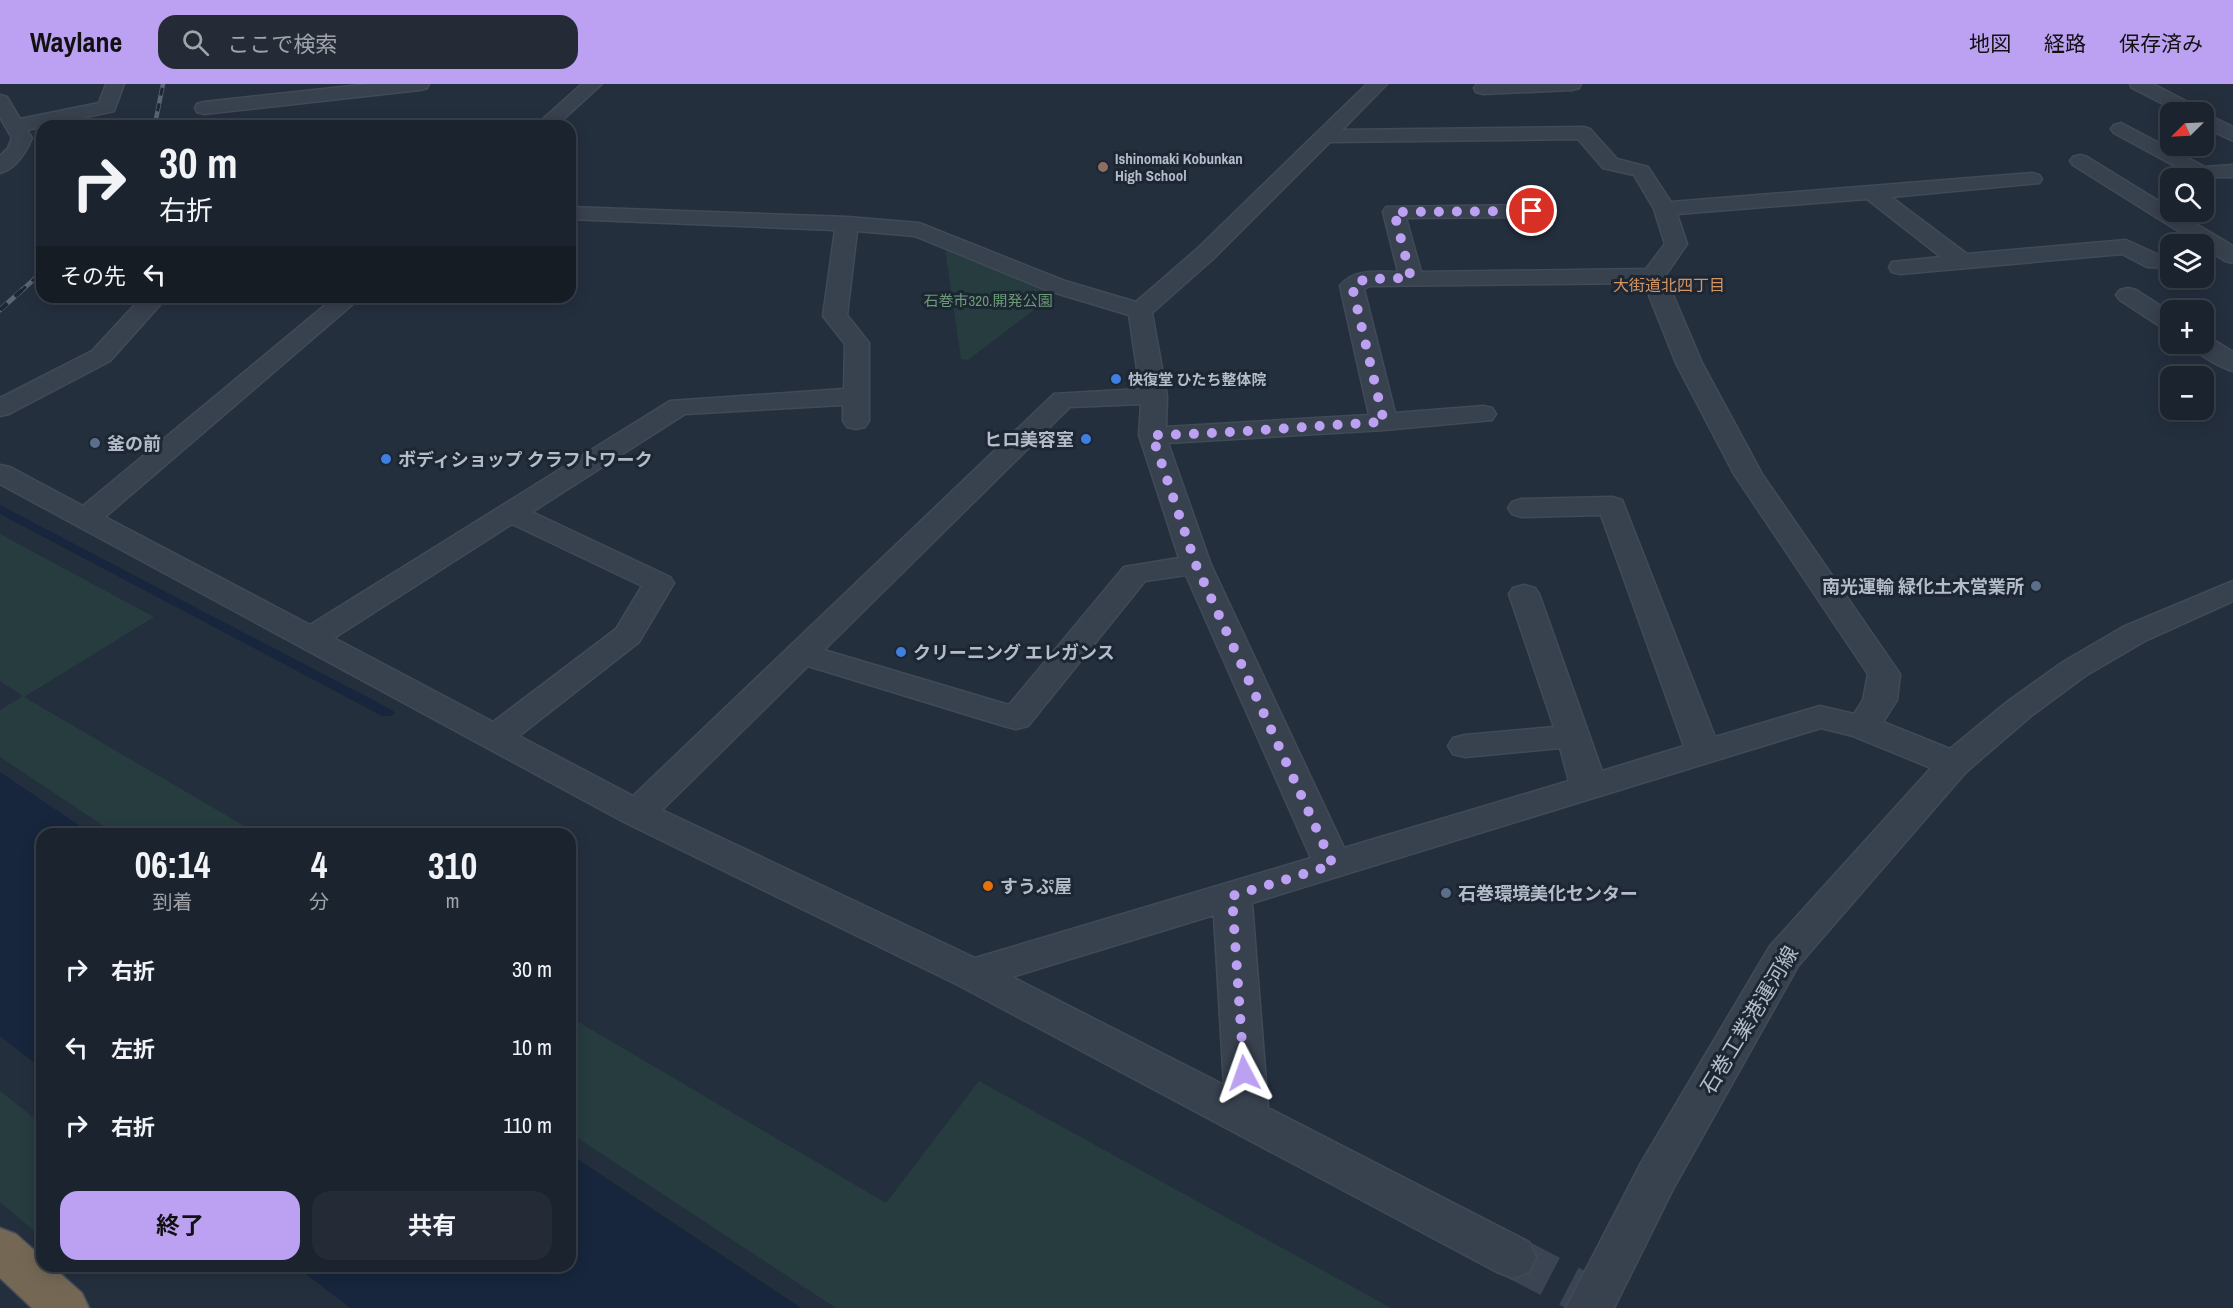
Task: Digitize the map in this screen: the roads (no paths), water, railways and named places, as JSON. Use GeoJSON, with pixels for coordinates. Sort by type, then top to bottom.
{"type":"FeatureCollection","features":[{"type":"Feature","properties":{"kind":"highway"},"geometry":{"type":"LineString","coordinates":[[0,1248],[65,1308]]}},
{"type":"Feature","properties":{"kind":"street"},"geometry":{"type":"LineString","coordinates":[[45,120],[107,107],[115,84]]}},
{"type":"Feature","properties":{"kind":"street"},"geometry":{"type":"LineString","coordinates":[[204,108],[420,84]]}},
{"type":"Feature","properties":{"kind":"street"},"geometry":{"type":"LineString","coordinates":[[553,120],[593,84]]}},
{"type":"Feature","properties":{"kind":"street"},"geometry":{"type":"LineString","coordinates":[[1140,311],[1205,254],[1378,84]]}},
{"type":"Feature","properties":{"kind":"street"},"geometry":{"type":"LineString","coordinates":[[1481,86],[1572,84]]}},
{"type":"Feature","properties":{"kind":"street"},"geometry":{"type":"LineString","coordinates":[[2139,84],[2173,102]]}},
{"type":"Feature","properties":{"kind":"street"},"geometry":{"type":"LineString","coordinates":[[1481,86],[1502,119]]}},
{"type":"Feature","properties":{"kind":"street"},"geometry":{"type":"LineString","coordinates":[[0,101],[22,138],[17,150],[0,167]]}},
{"type":"Feature","properties":{"kind":"street"},"geometry":{"type":"LineString","coordinates":[[1323,136],[1502,119],[1582,133],[1610,164],[1641,171],[1665,209],[1676,244],[1653,276]]}},
{"type":"Feature","properties":{"kind":"street"},"geometry":{"type":"LineString","coordinates":[[16,126],[36,122]]}},
{"type":"Feature","properties":{"kind":"street"},"geometry":{"type":"LineString","coordinates":[[2214,125],[2233,135]]}},
{"type":"Feature","properties":{"kind":"street"},"geometry":{"type":"LineString","coordinates":[[2121,129],[2202,173],[2233,171]]}},
{"type":"Feature","properties":{"kind":"street"},"geometry":{"type":"LineString","coordinates":[[2080,161],[2233,256]]}},
{"type":"Feature","properties":{"kind":"street"},"geometry":{"type":"LineString","coordinates":[[1665,209],[2032,179]]}},
{"type":"Feature","properties":{"kind":"street"},"geometry":{"type":"LineString","coordinates":[[1872,192],[1961,261]]}},
{"type":"Feature","properties":{"kind":"street"},"geometry":{"type":"LineString","coordinates":[[1411,278],[1394,212],[1532,211]]}},
{"type":"Feature","properties":{"kind":"street"},"geometry":{"type":"LineString","coordinates":[[576,213],[847,224],[920,230],[1057,286],[1140,311]]}},
{"type":"Feature","properties":{"kind":"street"},"geometry":{"type":"LineString","coordinates":[[312,638],[679,407],[856,408],[857,342],[835,316],[847,224]]}},
{"type":"Feature","properties":{"kind":"street"},"geometry":{"type":"LineString","coordinates":[[1900,267],[2126,246],[2155,262],[2160,262]]}},
{"type":"Feature","properties":{"kind":"street"},"geometry":{"type":"LineString","coordinates":[[2214,257],[2233,256]]}},
{"type":"Feature","properties":{"kind":"street"},"geometry":{"type":"LineString","coordinates":[[1384,422],[1352,286],[1365,279],[1653,276]]}},
{"type":"Feature","properties":{"kind":"street"},"geometry":{"type":"LineString","coordinates":[[1653,276],[1689,363],[1748,474],[1884,674],[1880,700],[1863,727]]}},
{"type":"Feature","properties":{"kind":"street"},"geometry":{"type":"LineString","coordinates":[[2128,295],[2160,316]]}},
{"type":"Feature","properties":{"kind":"street"},"geometry":{"type":"LineString","coordinates":[[0,408],[101,356],[150,303]]}},
{"type":"Feature","properties":{"kind":"street"},"geometry":{"type":"LineString","coordinates":[[86,519],[342,303]]}},
{"type":"Feature","properties":{"kind":"street"},"geometry":{"type":"LineString","coordinates":[[1140,311],[1154,396],[1152,435],[1196,565],[1333,865]]}},
{"type":"Feature","properties":{"kind":"street"},"geometry":{"type":"LineString","coordinates":[[2214,351],[2233,363]]}},
{"type":"Feature","properties":{"kind":"street"},"geometry":{"type":"LineString","coordinates":[[637,813],[1063,400],[1154,396]]}},
{"type":"Feature","properties":{"kind":"street"},"geometry":{"type":"LineString","coordinates":[[1152,435],[1224,434],[1283,427],[1483,414]]}},
{"type":"Feature","properties":{"kind":"street"},"geometry":{"type":"LineString","coordinates":[[0,473],[637,813],[972,974],[1513,1257]]}},
{"type":"Feature","properties":{"kind":"street"},"geometry":{"type":"LineString","coordinates":[[1522,508],[1612,506],[1704,753]]}},
{"type":"Feature","properties":{"kind":"street"},"geometry":{"type":"LineString","coordinates":[[496,737],[628,635],[658,583],[511,513]]}},
{"type":"Feature","properties":{"kind":"street"},"geometry":{"type":"LineString","coordinates":[[803,654],[1016,718],[1135,573],[1196,565]]}},
{"type":"Feature","properties":{"kind":"street","name":"石巻工業港運河線"},"geometry":{"type":"LineString","coordinates":[[1590,1308],[1647,1194],[1784,956],[1954,764],[2019,710],[2074,669],[2134,634],[2233,590]]}},
{"type":"Feature","properties":{"kind":"street"},"geometry":{"type":"LineString","coordinates":[[1524,594],[1574,736],[1588,788]]}},
{"type":"Feature","properties":{"kind":"street"},"geometry":{"type":"LineString","coordinates":[[972,974],[1820,717],[1863,727],[1954,764]]}},
{"type":"Feature","properties":{"kind":"street"},"geometry":{"type":"LineString","coordinates":[[1464,746],[1574,736]]}},
{"type":"Feature","properties":{"kind":"street"},"geometry":{"type":"LineString","coordinates":[[1232,896],[1247,1118]]}},
{"type":"Feature","properties":{"kind":"water"},"geometry":{"type":"Polygon","coordinates":[[[0,772],[83,828],[36,828],[36,1064],[0,1036],[0,772]]]}},
{"type":"Feature","properties":{"kind":"water"},"geometry":{"type":"Polygon","coordinates":[[[576,1158],[801,1308],[350,1308],[304,1272],[576,1272],[576,1158]]]}},
{"type":"Feature","properties":{"kind":"waterway"},"geometry":{"type":"LineString","coordinates":[[0,509],[387,713]]}},
{"type":"Feature","properties":{"kind":"tunnel"},"geometry":{"type":"LineString","coordinates":[[1513,1257],[1611,1308]]}},
{"type":"Feature","properties":{"kind":"railway"},"geometry":{"type":"LineString","coordinates":[[155,120],[163,84]]}},
{"type":"Feature","properties":{"kind":"railway"},"geometry":{"type":"LineString","coordinates":[[20,292],[36,277]]}},
{"type":"Feature","properties":{"kind":"railway"},"geometry":{"type":"LineString","coordinates":[[0,310],[22,290]]}},
{"type":"Feature","properties":{"kind":"place","name":"Ishinomaki Kobunkan High School"},"geometry":{"type":"Point","coordinates":[1103,167]}},
{"type":"Feature","properties":{"kind":"place","name":"快復堂 ひたち整体院"},"geometry":{"type":"Point","coordinates":[1116,379]}},
{"type":"Feature","properties":{"kind":"place","name":"ヒロ美容室"},"geometry":{"type":"Point","coordinates":[1086,439]}},
{"type":"Feature","properties":{"kind":"place","name":"釜の前"},"geometry":{"type":"Point","coordinates":[95,443]}},
{"type":"Feature","properties":{"kind":"place","name":"ボディショップ クラフトワーク"},"geometry":{"type":"Point","coordinates":[386,459]}},
{"type":"Feature","properties":{"kind":"place","name":"南光運輸 緑化土木営業所"},"geometry":{"type":"Point","coordinates":[2036,586]}},
{"type":"Feature","properties":{"kind":"place","name":"クリーニング エレガンス"},"geometry":{"type":"Point","coordinates":[901,652]}},
{"type":"Feature","properties":{"kind":"place","name":"すうぷ屋"},"geometry":{"type":"Point","coordinates":[988,886]}},
{"type":"Feature","properties":{"kind":"place","name":"石巻環境美化センター"},"geometry":{"type":"Point","coordinates":[1446,893]}},
{"type":"Feature","properties":{"kind":"district","name":"大街道北四丁目"},"geometry":{"type":"Point","coordinates":[1669,285]}},
{"type":"Feature","properties":{"kind":"park label","name":"石巻市320.開発公園"},"geometry":{"type":"Point","coordinates":[988,300]}}]}
